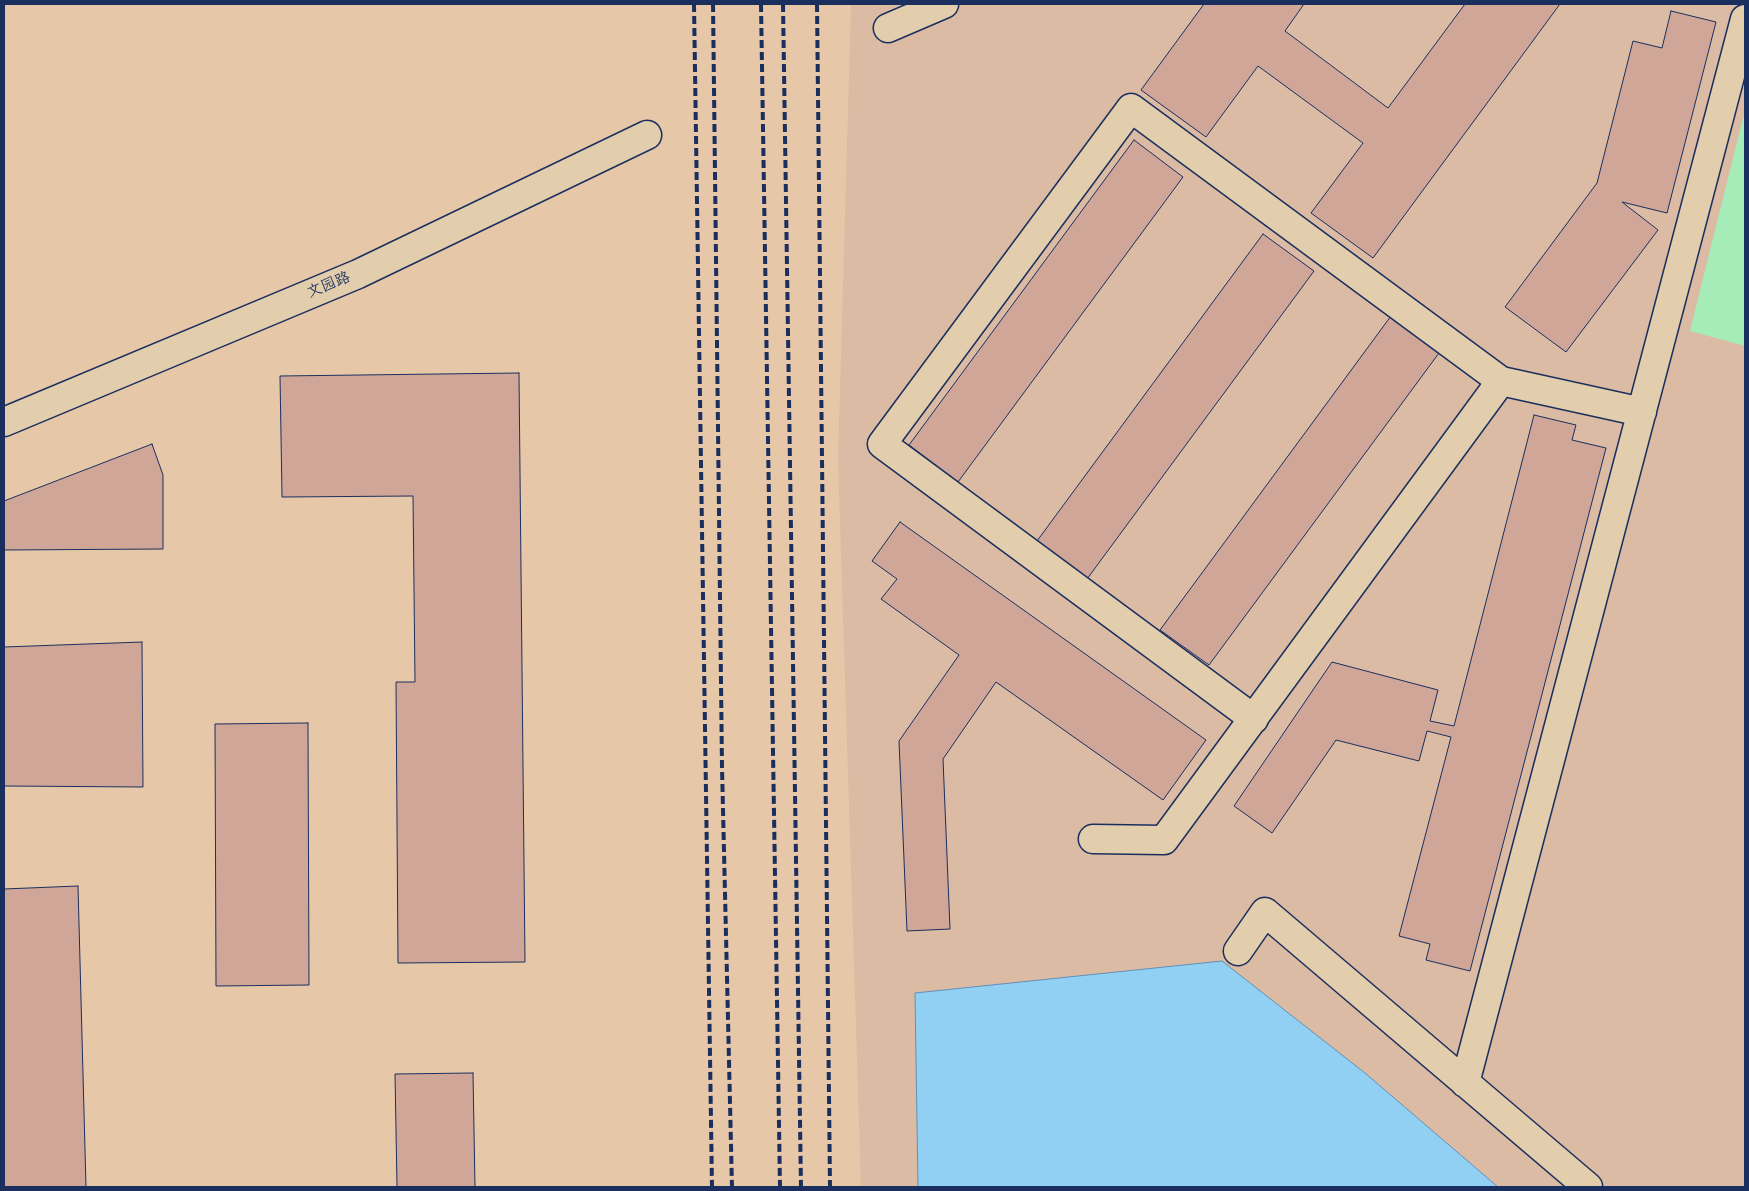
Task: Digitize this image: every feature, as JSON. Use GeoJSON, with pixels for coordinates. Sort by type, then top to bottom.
{"type":"FeatureCollection","features":[{"type":"Feature","properties":{"kind":"street"},"geometry":{"type":"LineString","coordinates":[[888,28],[944,4]]}},
{"type":"Feature","properties":{"kind":"street"},"geometry":{"type":"LineString","coordinates":[[1465,1083],[1745,19]]}},
{"type":"Feature","properties":{"kind":"street"},"geometry":{"type":"LineString","coordinates":[[1254,719],[882,444],[1131,108],[1502,381],[1642,412]]}},
{"type":"Feature","properties":{"kind":"street","name":"文园路"},"geometry":{"type":"LineString","coordinates":[[4,422],[358,274],[647,135]]}},
{"type":"Feature","properties":{"kind":"street"},"geometry":{"type":"LineString","coordinates":[[1092,839],[1164,840],[1502,381]]}},
{"type":"Feature","properties":{"kind":"street"},"geometry":{"type":"LineString","coordinates":[[1238,951],[1265,912],[1588,1187]]}},
{"type":"Feature","properties":{"kind":"shaded area"},"geometry":{"type":"Polygon","coordinates":[[[851,4],[1745,4],[1745,1187],[861,1187],[838,459],[851,4]]]}},
{"type":"Feature","properties":{"kind":"green space"},"geometry":{"type":"Polygon","coordinates":[[[1745,110],[1745,346],[1690,331],[1745,110]]]}},
{"type":"Feature","properties":{"kind":"water"},"geometry":{"type":"Polygon","coordinates":[[[1222,961],[1365,1073],[1498,1187],[918,1187],[915,993],[1222,961]]]}},
{"type":"Feature","properties":{"kind":"building"},"geometry":{"type":"Polygon","coordinates":[[[1204,4],[1304,4],[1285,31],[1388,108],[1465,4],[1560,4],[1373,258],[1311,213],[1363,143],[1258,66],[1206,137],[1141,90],[1204,4]]]}},
{"type":"Feature","properties":{"kind":"building"},"geometry":{"type":"Polygon","coordinates":[[[1671,11],[1716,22],[1667,213],[1622,202],[1658,230],[1566,352],[1505,307],[1597,183],[1633,41],[1662,48],[1671,11]]]}},
{"type":"Feature","properties":{"kind":"building"},"geometry":{"type":"Polygon","coordinates":[[[1134,140],[1183,177],[958,482],[909,445],[1134,140]]]}},
{"type":"Feature","properties":{"kind":"building"},"geometry":{"type":"Polygon","coordinates":[[[1263,234],[1314,271],[1087,579],[1037,541],[1263,234]]]}},
{"type":"Feature","properties":{"kind":"building"},"geometry":{"type":"Polygon","coordinates":[[[1391,316],[1439,353],[1209,665],[1160,630],[1391,316]]]}},
{"type":"Feature","properties":{"kind":"building"},"geometry":{"type":"Polygon","coordinates":[[[519,373],[525,962],[398,963],[396,682],[415,682],[413,496],[282,497],[280,376],[519,373]]]}},
{"type":"Feature","properties":{"kind":"building"},"geometry":{"type":"Polygon","coordinates":[[[1534,415],[1576,425],[1572,440],[1606,448],[1470,971],[1426,960],[1430,944],[1399,936],[1451,737],[1427,731],[1419,761],[1336,740],[1272,833],[1234,806],[1332,662],[1438,690],[1430,721],[1454,726],[1534,415]]]}},
{"type":"Feature","properties":{"kind":"building"},"geometry":{"type":"Polygon","coordinates":[[[152,444],[163,475],[163,549],[4,550],[4,501],[152,444]]]}},
{"type":"Feature","properties":{"kind":"building"},"geometry":{"type":"Polygon","coordinates":[[[900,522],[1206,740],[1163,800],[996,682],[943,759],[950,929],[907,931],[899,741],[959,655],[881,599],[897,579],[872,561],[900,522]]]}},
{"type":"Feature","properties":{"kind":"building"},"geometry":{"type":"Polygon","coordinates":[[[142,642],[143,787],[4,786],[4,647],[142,642]]]}},
{"type":"Feature","properties":{"kind":"building"},"geometry":{"type":"Polygon","coordinates":[[[308,723],[309,985],[216,986],[215,724],[308,723]]]}},
{"type":"Feature","properties":{"kind":"building"},"geometry":{"type":"Polygon","coordinates":[[[78,886],[86,1187],[4,1187],[4,889],[78,886]]]}},
{"type":"Feature","properties":{"kind":"building"},"geometry":{"type":"Polygon","coordinates":[[[473,1073],[475,1187],[397,1187],[395,1074],[473,1073]]]}},
{"type":"Feature","properties":{"kind":"railway"},"geometry":{"type":"LineString","coordinates":[[694,4],[712,1187]]}},
{"type":"Feature","properties":{"kind":"railway"},"geometry":{"type":"LineString","coordinates":[[713,4],[722,767],[732,1187]]}},
{"type":"Feature","properties":{"kind":"railway"},"geometry":{"type":"LineString","coordinates":[[761,4],[780,1187]]}},
{"type":"Feature","properties":{"kind":"railway"},"geometry":{"type":"LineString","coordinates":[[783,4],[801,1187]]}},
{"type":"Feature","properties":{"kind":"railway"},"geometry":{"type":"LineString","coordinates":[[817,4],[830,1187]]}}]}
